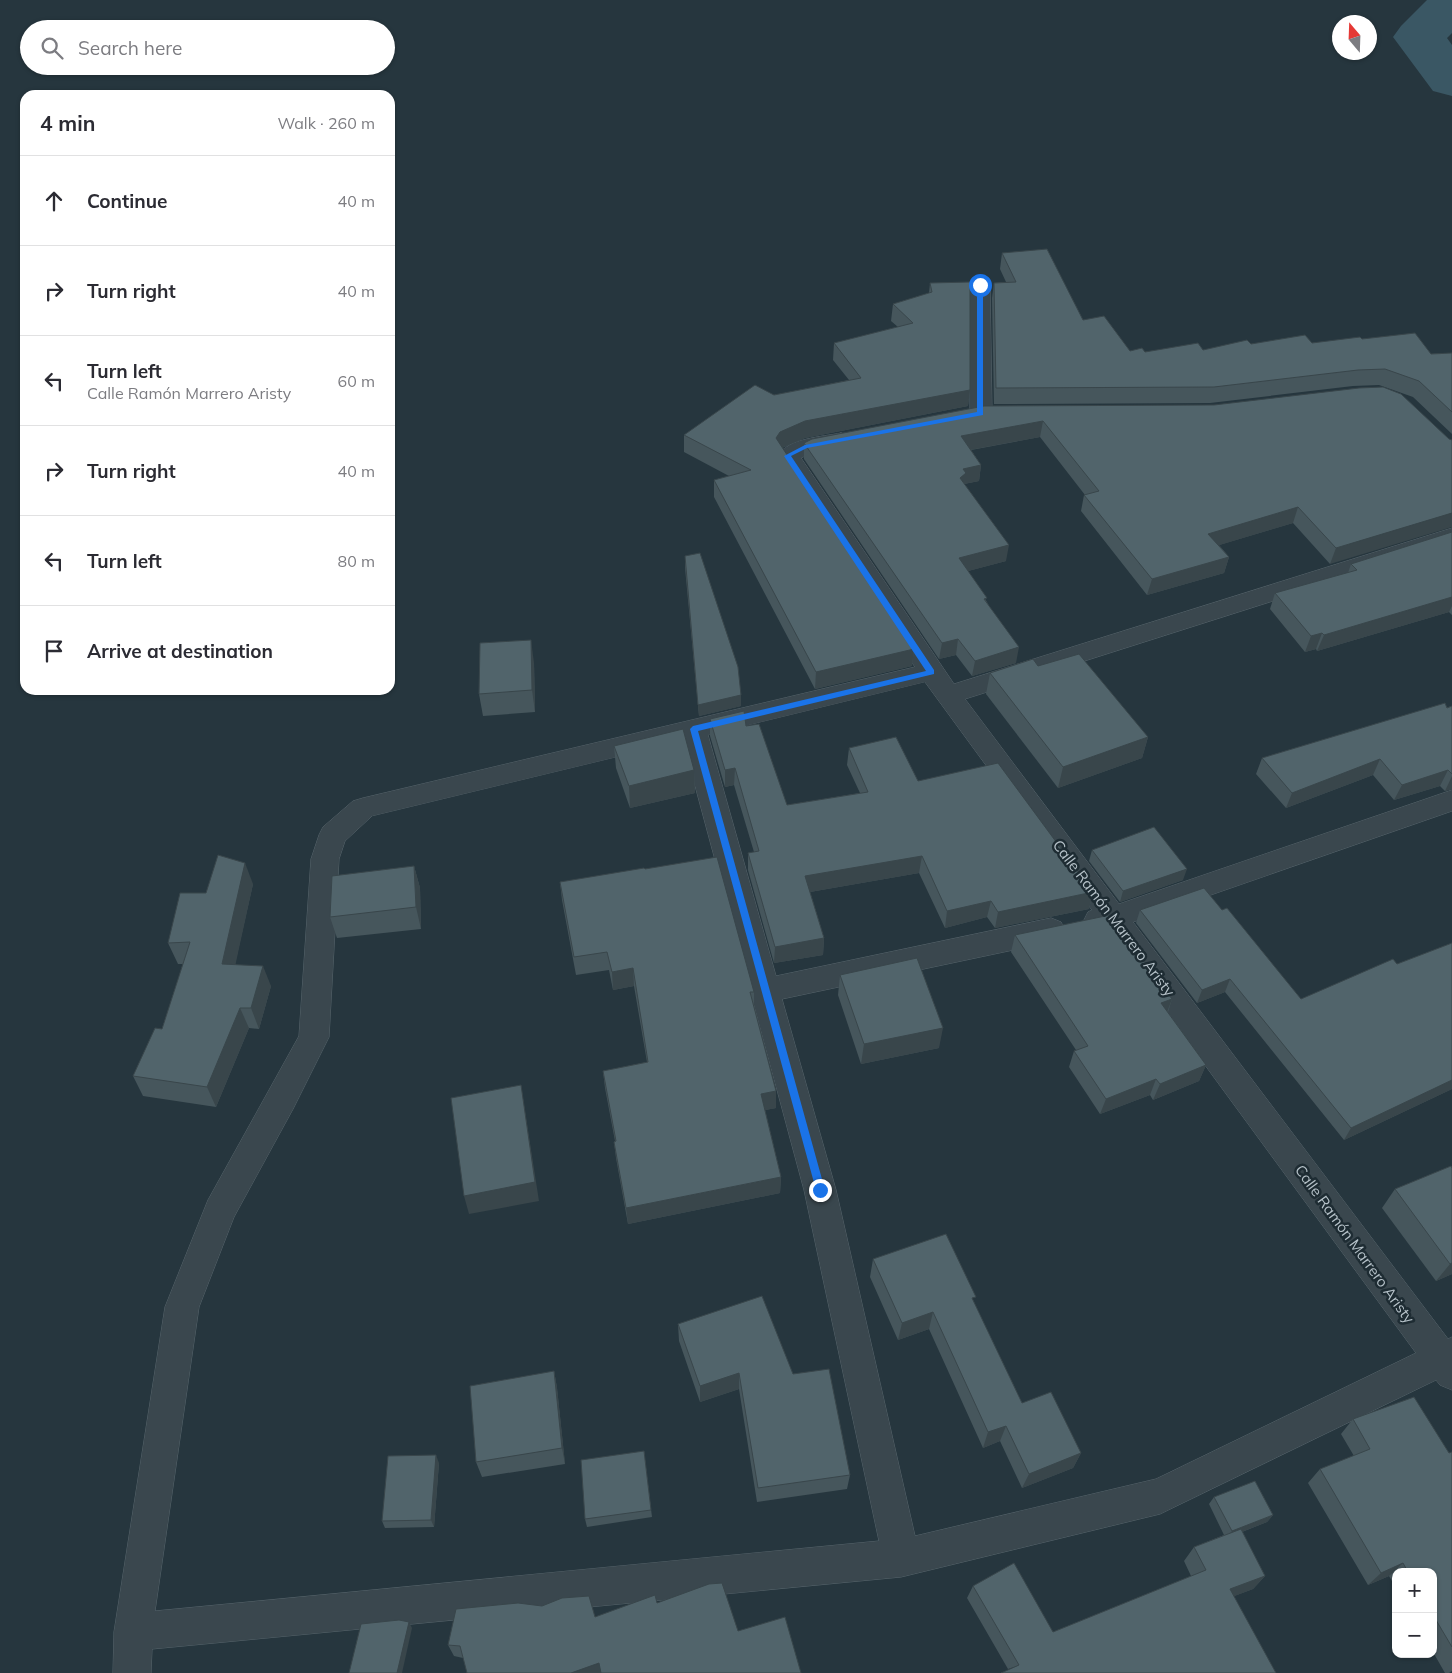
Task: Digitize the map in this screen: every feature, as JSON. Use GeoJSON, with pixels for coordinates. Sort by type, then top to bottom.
{"type":"FeatureCollection","features":[{"type":"Feature","properties":{"kind":"street"},"geometry":{"type":"LineString","coordinates":[[980,285],[981,415]]}},
{"type":"Feature","properties":{"kind":"street","name":"Calle Ramón Marrero Aristy"},"geometry":{"type":"LineString","coordinates":[[863,436],[805,447],[788,456],[931,672],[1448,1362]]}},
{"type":"Feature","properties":{"kind":"street"},"geometry":{"type":"LineString","coordinates":[[949,695],[1452,536]]}},
{"type":"Feature","properties":{"kind":"street"},"geometry":{"type":"LineString","coordinates":[[132,1673],[133,1632],[182,1307],[220,1211],[314,1037],[325,858],[334,835],[363,808],[931,672]]}},
{"type":"Feature","properties":{"kind":"street"},"geometry":{"type":"LineString","coordinates":[[693,729],[820,1190],[902,1558]]}},
{"type":"Feature","properties":{"kind":"street"},"geometry":{"type":"LineString","coordinates":[[766,990],[1114,917],[1452,800]]}},
{"type":"Feature","properties":{"kind":"street"},"geometry":{"type":"LineString","coordinates":[[133,1632],[902,1558],[1160,1496],[1448,1362]]}},
{"type":"Feature","properties":{"kind":"building"},"geometry":{"type":"Polygon","coordinates":[[[1047,249],[1083,320],[1104,316],[1130,351],[1142,348],[1145,352],[1198,343],[1203,350],[1247,340],[1251,344],[1305,335],[1312,343],[1415,333],[1431,354],[1452,353],[1452,412],[1419,381],[1385,369],[1358,370],[1214,387],[996,388],[994,283],[1016,282],[1002,253],[1047,249]]]}},
{"type":"Feature","properties":{"kind":"building"},"geometry":{"type":"Polygon","coordinates":[[[970,282],[970,390],[805,421],[780,432],[776,438],[914,649],[816,672],[714,480],[751,470],[684,435],[755,385],[774,395],[861,378],[834,343],[913,323],[893,304],[932,292],[930,283],[970,282]]]}},
{"type":"Feature","properties":{"kind":"building"},"geometry":{"type":"Polygon","coordinates":[[[1383,387],[1401,394],[1452,440],[1452,513],[1336,548],[1298,507],[1208,534],[1229,557],[1152,579],[1084,495],[1099,491],[1043,421],[961,436],[981,465],[963,469],[966,473],[960,478],[1009,545],[959,558],[987,598],[984,599],[1019,647],[975,661],[958,639],[942,643],[804,443],[812,439],[984,406],[1214,405],[1359,388],[1383,387]]]}},
{"type":"Feature","properties":{"kind":"building"},"geometry":{"type":"Polygon","coordinates":[[[1452,532],[1452,597],[1324,635],[1322,633],[1311,636],[1275,593],[1357,570],[1351,564],[1452,532]]]}},
{"type":"Feature","properties":{"kind":"building"},"geometry":{"type":"Polygon","coordinates":[[[700,553],[738,667],[741,695],[698,705],[685,556],[700,553]]]}},
{"type":"Feature","properties":{"kind":"building"},"geometry":{"type":"Polygon","coordinates":[[[531,640],[532,690],[479,694],[480,643],[531,640]]]}},
{"type":"Feature","properties":{"kind":"building"},"geometry":{"type":"Polygon","coordinates":[[[1079,654],[1148,737],[1063,767],[990,673],[1033,659],[1038,666],[1079,654]]]}},
{"type":"Feature","properties":{"kind":"building"},"geometry":{"type":"Polygon","coordinates":[[[1445,703],[1447,708],[1452,706],[1452,774],[1448,770],[1402,785],[1380,759],[1292,793],[1262,758],[1445,703]]]}},
{"type":"Feature","properties":{"kind":"building"},"geometry":{"type":"Polygon","coordinates":[[[744,711],[746,726],[759,724],[787,805],[868,792],[849,748],[896,737],[918,781],[998,763],[1093,892],[998,912],[991,901],[947,911],[922,856],[805,876],[824,938],[775,947],[748,853],[759,851],[735,768],[725,770],[710,719],[744,711]]]}},
{"type":"Feature","properties":{"kind":"building"},"geometry":{"type":"Polygon","coordinates":[[[683,729],[694,770],[629,786],[614,746],[683,729]]]}},
{"type":"Feature","properties":{"kind":"building"},"geometry":{"type":"Polygon","coordinates":[[[1154,827],[1187,869],[1123,891],[1092,850],[1154,827]]]}},
{"type":"Feature","properties":{"kind":"building"},"geometry":{"type":"Polygon","coordinates":[[[218,855],[245,863],[222,964],[263,966],[251,1008],[240,1008],[207,1087],[133,1076],[155,1028],[162,1029],[190,942],[168,943],[180,893],[206,893],[218,855]]]}},
{"type":"Feature","properties":{"kind":"building"},"geometry":{"type":"Polygon","coordinates":[[[717,857],[754,992],[750,992],[776,1091],[761,1094],[781,1177],[626,1208],[603,1071],[648,1062],[633,968],[612,972],[607,952],[574,957],[560,882],[717,857]]]}},
{"type":"Feature","properties":{"kind":"building"},"geometry":{"type":"Polygon","coordinates":[[[414,866],[416,907],[330,917],[332,876],[414,866]]]}},
{"type":"Feature","properties":{"kind":"building"},"geometry":{"type":"Polygon","coordinates":[[[1204,888],[1222,910],[1227,908],[1301,999],[1393,959],[1397,964],[1452,943],[1452,1080],[1351,1128],[1230,979],[1202,990],[1140,910],[1204,888]]]}},
{"type":"Feature","properties":{"kind":"building"},"geometry":{"type":"Polygon","coordinates":[[[1110,915],[1172,999],[1161,1003],[1206,1065],[1160,1084],[1156,1079],[1106,1099],[1074,1051],[1088,1046],[1015,935],[1110,915]]]}},
{"type":"Feature","properties":{"kind":"building"},"geometry":{"type":"Polygon","coordinates":[[[917,958],[943,1028],[864,1044],[840,975],[917,958]]]}},
{"type":"Feature","properties":{"kind":"building"},"geometry":{"type":"Polygon","coordinates":[[[521,1085],[535,1182],[464,1196],[451,1098],[521,1085]]]}},
{"type":"Feature","properties":{"kind":"building"},"geometry":{"type":"Polygon","coordinates":[[[1451,1166],[1452,1263],[1450,1264],[1395,1189],[1451,1166]]]}},
{"type":"Feature","properties":{"kind":"building"},"geometry":{"type":"Polygon","coordinates":[[[946,1234],[976,1297],[972,1298],[1022,1403],[1051,1392],[1081,1453],[1029,1474],[1006,1426],[988,1432],[933,1312],[902,1323],[873,1259],[946,1234]]]}},
{"type":"Feature","properties":{"kind":"building"},"geometry":{"type":"Polygon","coordinates":[[[762,1296],[793,1374],[829,1369],[850,1475],[758,1488],[739,1373],[700,1386],[678,1324],[762,1296]]]}},
{"type":"Feature","properties":{"kind":"building"},"geometry":{"type":"Polygon","coordinates":[[[554,1371],[562,1448],[476,1462],[470,1386],[554,1371]]]}},
{"type":"Feature","properties":{"kind":"building"},"geometry":{"type":"Polygon","coordinates":[[[1414,1397],[1449,1453],[1452,1452],[1452,1647],[1437,1622],[1437,1568],[1406,1568],[1403,1563],[1381,1573],[1320,1469],[1370,1449],[1353,1419],[1414,1397]]]}},
{"type":"Feature","properties":{"kind":"building"},"geometry":{"type":"Polygon","coordinates":[[[644,1451],[651,1510],[585,1519],[581,1460],[644,1451]]]}},
{"type":"Feature","properties":{"kind":"building"},"geometry":{"type":"Polygon","coordinates":[[[436,1455],[431,1520],[382,1521],[388,1456],[436,1455]]]}},
{"type":"Feature","properties":{"kind":"building"},"geometry":{"type":"Polygon","coordinates":[[[1255,1481],[1273,1515],[1232,1531],[1214,1497],[1255,1481]]]}},
{"type":"Feature","properties":{"kind":"building"},"geometry":{"type":"Polygon","coordinates":[[[1241,1529],[1265,1576],[1230,1589],[1276,1673],[1001,1673],[1019,1665],[973,1586],[1014,1563],[1053,1632],[1206,1570],[1194,1547],[1241,1529]]]}},
{"type":"Feature","properties":{"kind":"building"},"geometry":{"type":"Polygon","coordinates":[[[722,1583],[738,1631],[785,1617],[801,1673],[601,1673],[599,1663],[571,1673],[467,1673],[460,1646],[448,1645],[456,1609],[518,1603],[542,1606],[562,1598],[589,1596],[595,1617],[655,1595],[657,1603],[709,1584],[722,1583]]]}},
{"type":"Feature","properties":{"kind":"building"},"geometry":{"type":"Polygon","coordinates":[[[399,1620],[409,1622],[397,1673],[349,1673],[361,1624],[399,1620]]]}},
{"type":"Feature","properties":{"kind":"waterway"},"geometry":{"type":"LineString","coordinates":[[1452,4],[1419,37],[1452,80]]}},
{"type":"Feature","properties":{"kind":"route"},"geometry":{"type":"LineString","coordinates":[[820,1190],[693,729],[931,672],[788,456],[805,447],[981,414],[980,285]]}}]}
